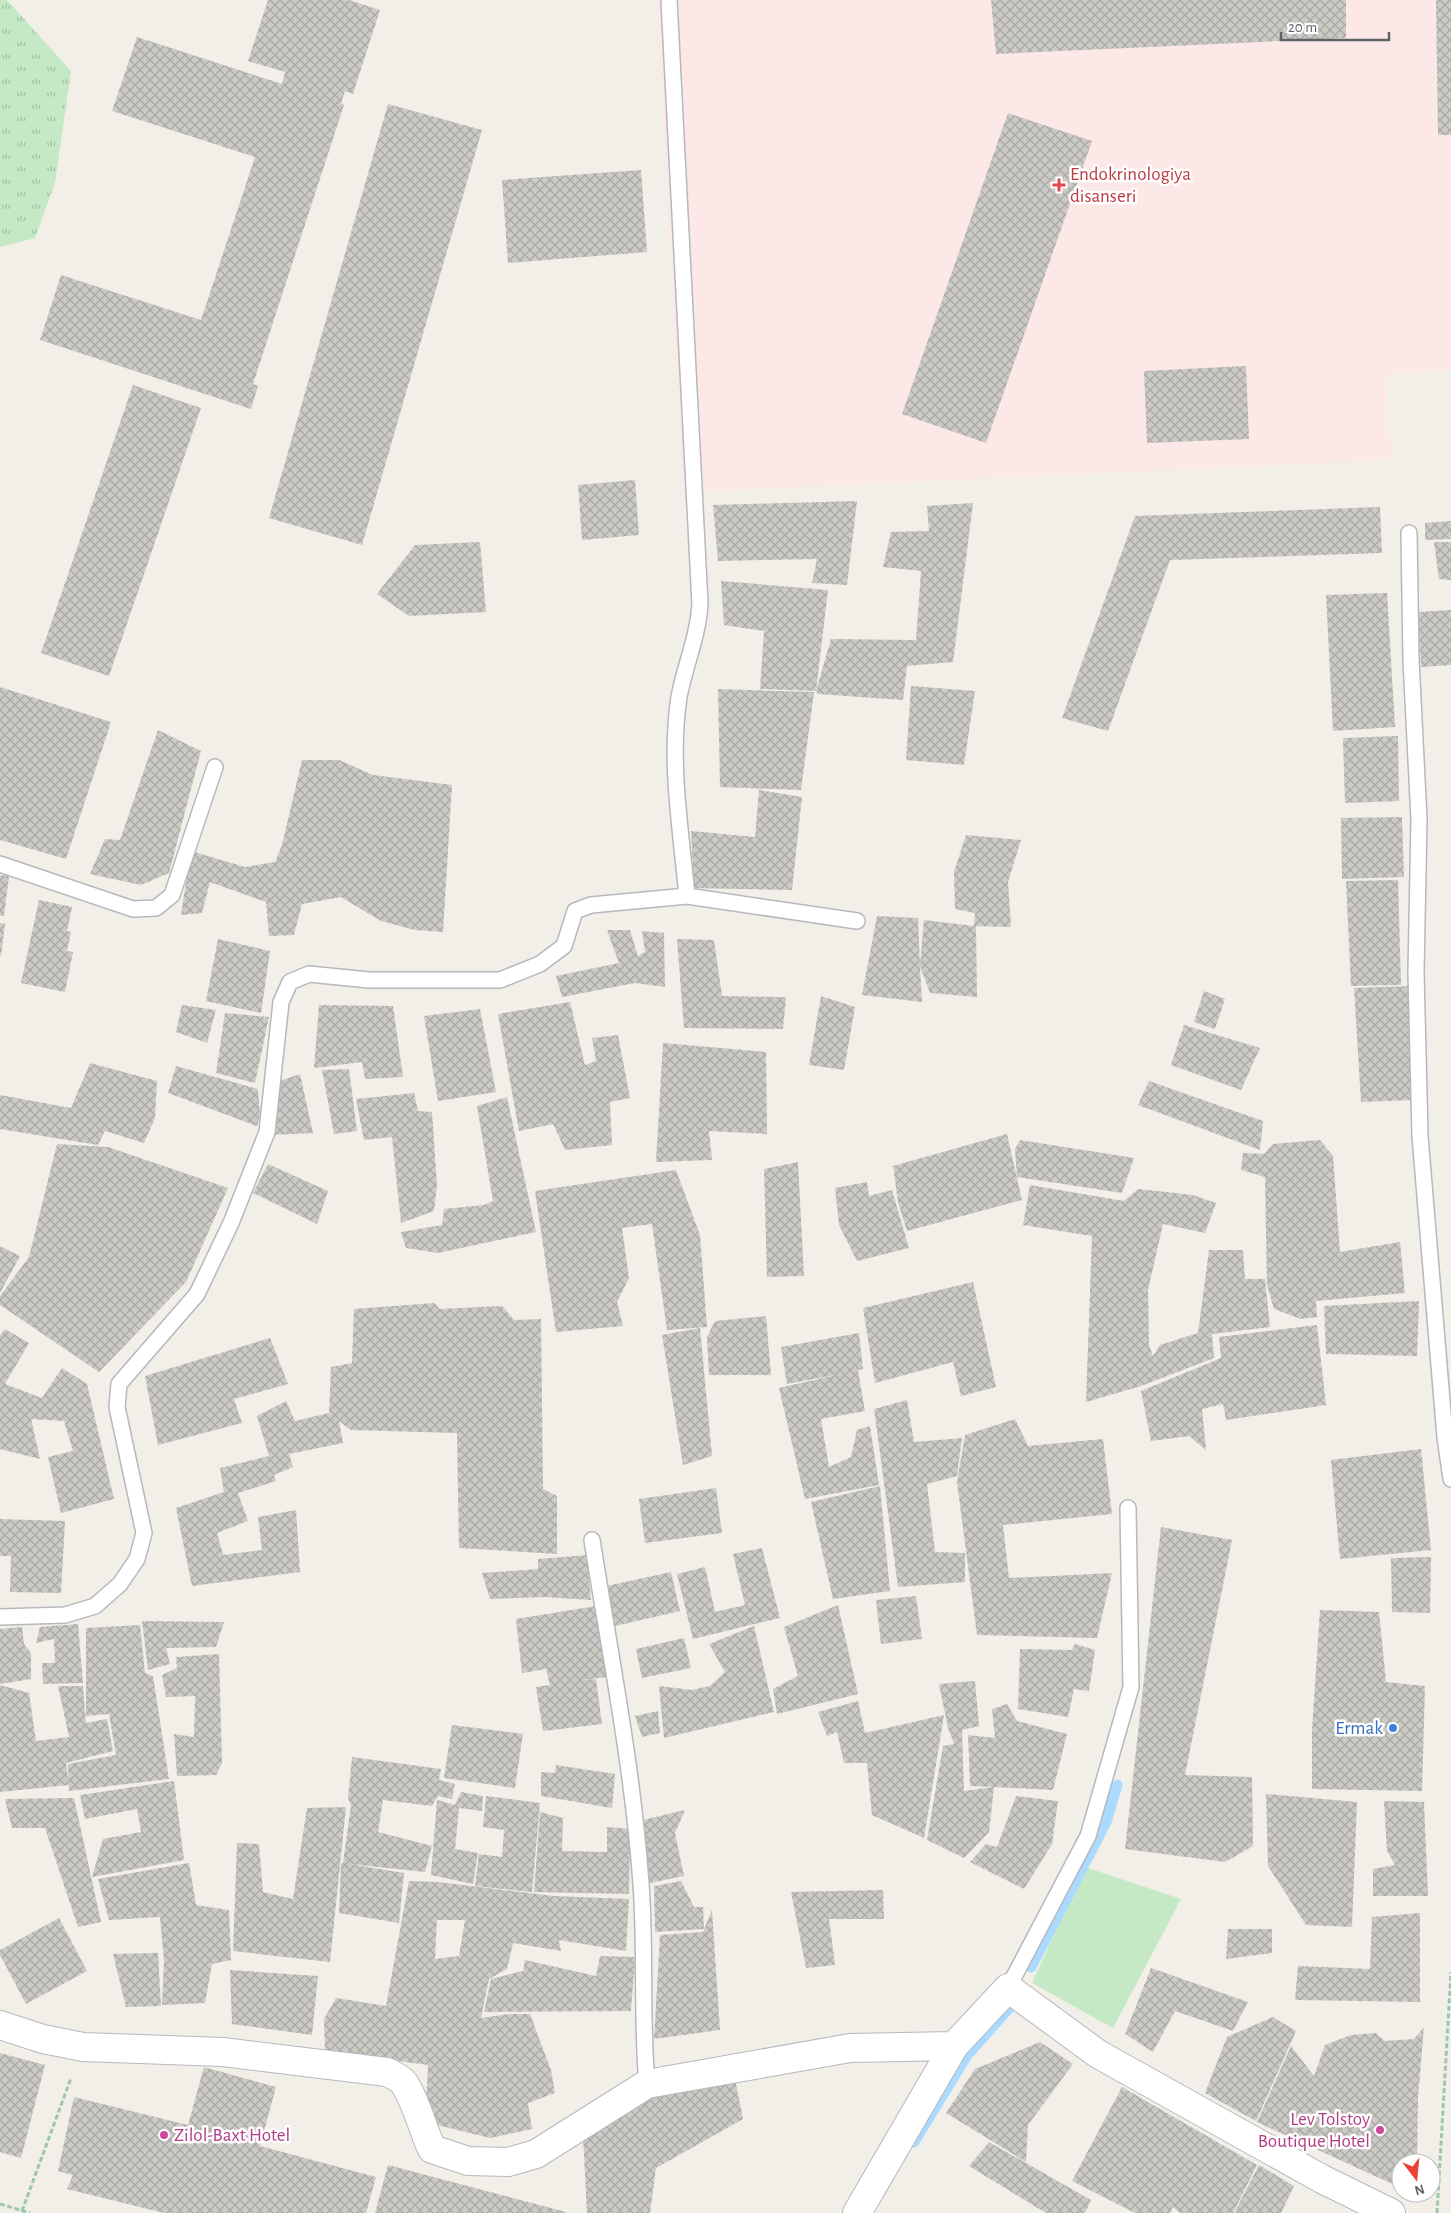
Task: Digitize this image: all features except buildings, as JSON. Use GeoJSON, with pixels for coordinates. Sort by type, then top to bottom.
{"type":"FeatureCollection","features":[{"type":"Feature","properties":{"kind":"street"},"geometry":{"type":"LineString","coordinates":[[857,2213],[954,2046],[1008,1988],[1098,2054],[1322,2178],[1391,2213]]}},
{"type":"Feature","properties":{"kind":"street"},"geometry":{"type":"LineString","coordinates":[[0,2025],[43,2039],[83,2046],[223,2052],[387,2072],[403,2082],[432,2149],[468,2161],[508,2162],[536,2154],[647,2084],[850,2048],[954,2046]]}},
{"type":"Feature","properties":{"kind":"lane"},"geometry":{"type":"LineString","coordinates":[[669,0],[700,604],[698,628],[679,697],[675,772],[687,896]]}},
{"type":"Feature","properties":{"kind":"lane"},"geometry":{"type":"LineString","coordinates":[[1409,533],[1411,660],[1419,819],[1416,972],[1420,1136],[1445,1437],[1451,1479]]}},
{"type":"Feature","properties":{"kind":"lane"},"geometry":{"type":"LineString","coordinates":[[0,864],[134,909],[156,908],[172,895],[215,767]]}},
{"type":"Feature","properties":{"kind":"lane"},"geometry":{"type":"LineString","coordinates":[[0,1617],[65,1614],[95,1606],[120,1584],[137,1559],[144,1533],[116,1407],[119,1384],[198,1294],[230,1223],[267,1132],[281,1002],[290,982],[309,974],[369,980],[500,980],[540,964],[564,946],[575,911],[591,905],[687,896],[857,921]]}},
{"type":"Feature","properties":{"kind":"lane"},"geometry":{"type":"LineString","coordinates":[[1008,1988],[1088,1836],[1131,1687],[1128,1508]]}},
{"type":"Feature","properties":{"kind":"lane"},"geometry":{"type":"LineString","coordinates":[[592,1540],[634,1805],[642,1886],[643,2042],[647,2084]]}},
{"type":"Feature","properties":{"kind":"path"},"geometry":{"type":"LineString","coordinates":[[1437,2213],[1451,1972]]}},
{"type":"Feature","properties":{"kind":"path"},"geometry":{"type":"LineString","coordinates":[[22,2211],[83,2046]]}},
{"type":"Feature","properties":{"kind":"path"},"geometry":{"type":"LineString","coordinates":[[0,2204],[30,2213]]}},
{"type":"Feature","properties":{"kind":"shaded area","name":"Endokrinologiya disanseri"},"geometry":{"type":"Polygon","coordinates":[[[657,0],[1451,0],[1451,371],[1387,374],[1391,460],[684,492],[657,0]]]}},
{"type":"Feature","properties":{"kind":"green space"},"geometry":{"type":"Polygon","coordinates":[[[0,0],[7,0],[71,71],[55,183],[35,238],[0,247],[0,0]]]}},
{"type":"Feature","properties":{"kind":"green space"},"geometry":{"type":"Polygon","coordinates":[[[1085,1867],[1181,1899],[1113,2028],[1032,1983],[1085,1867]]]}},
{"type":"Feature","properties":{"kind":"waterway"},"geometry":{"type":"LineString","coordinates":[[1031,1967],[1106,1822],[1117,1785]]}},
{"type":"Feature","properties":{"kind":"waterway"},"geometry":{"type":"LineString","coordinates":[[914,2142],[967,2055],[1009,2008]]}},
{"type":"Feature","properties":{"kind":"place","name":"Endokrinologiya disanseri"},"geometry":{"type":"Point","coordinates":[1059,185]}},
{"type":"Feature","properties":{"kind":"place","name":"Ermak"},"geometry":{"type":"Point","coordinates":[1393,1728]}},
{"type":"Feature","properties":{"kind":"place","name":"Lev Tolstoy Boutique Hotel"},"geometry":{"type":"Point","coordinates":[1380,2130]}},
{"type":"Feature","properties":{"kind":"place","name":"Zilol-Baxt Hotel"},"geometry":{"type":"Point","coordinates":[164,2135]}}]}
